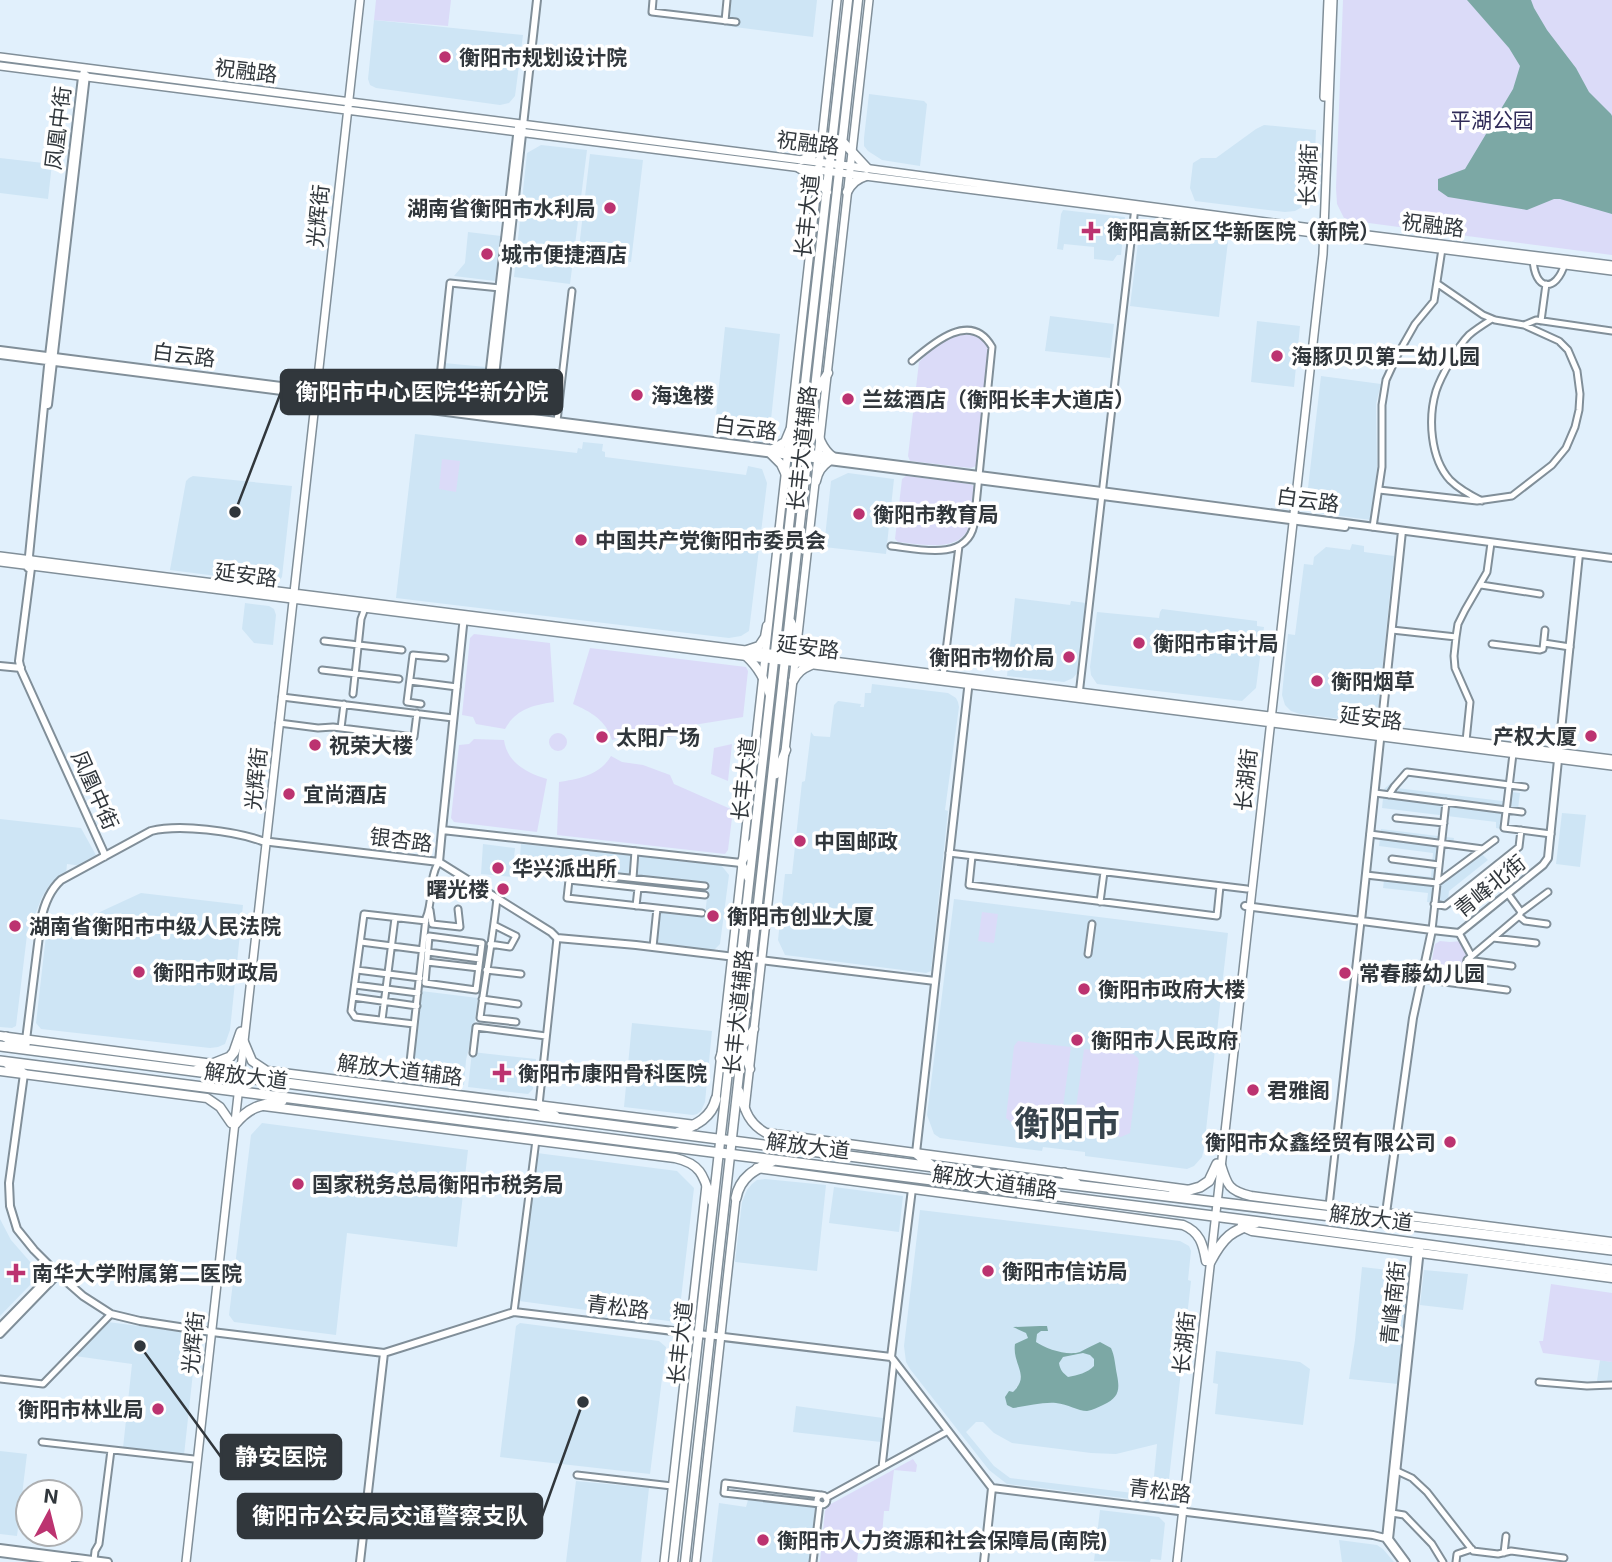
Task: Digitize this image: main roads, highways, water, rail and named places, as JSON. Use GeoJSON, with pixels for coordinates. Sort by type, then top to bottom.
{"type":"FeatureCollection","features":[{"type":"Feature","properties":{"kind":"highway"},"geometry":{"type":"LineString","coordinates":[[3,1037],[25,1044]]}},
{"type":"Feature","properties":{"kind":"highway"},"geometry":{"type":"LineString","coordinates":[[192,1072],[230,1057],[243,1037]]}},
{"type":"Feature","properties":{"kind":"highway","name":"解放大道"},"geometry":{"type":"LineString","coordinates":[[0,1046],[25,1044],[192,1072],[1167,1197],[1385,1218],[1524,1241],[1612,1251]]}},
{"type":"Feature","properties":{"kind":"highway"},"geometry":{"type":"LineString","coordinates":[[1,1065],[24,1074]]}},
{"type":"Feature","properties":{"kind":"highway","name":"解放大道"},"geometry":{"type":"LineString","coordinates":[[1,1065],[237,1092],[1079,1198],[1213,1216],[1241,1223],[1260,1222],[1418,1249],[1522,1256],[1612,1269]]}},
{"type":"Feature","properties":{"kind":"highway"},"geometry":{"type":"LineString","coordinates":[[233,1123],[245,1112],[261,1105],[290,1099]]}},
{"type":"Feature","properties":{"kind":"highway"},"geometry":{"type":"LineString","coordinates":[[676,1133],[695,1125],[707,1116],[716,1099]]}},
{"type":"Feature","properties":{"kind":"highway"},"geometry":{"type":"LineString","coordinates":[[539,1105],[559,1118]]}},
{"type":"Feature","properties":{"kind":"highway"},"geometry":{"type":"LineString","coordinates":[[536,1140],[537,1130]]}},
{"type":"Feature","properties":{"kind":"highway"},"geometry":{"type":"LineString","coordinates":[[916,1153],[934,1167]]}},
{"type":"Feature","properties":{"kind":"highway"},"geometry":{"type":"LineString","coordinates":[[736,1198],[742,1181],[749,1174],[775,1160]]}},
{"type":"Feature","properties":{"kind":"highway"},"geometry":{"type":"LineString","coordinates":[[1167,1197],[1209,1181],[1219,1164]]}},
{"type":"Feature","properties":{"kind":"highway"},"geometry":{"type":"LineString","coordinates":[[1042,1181],[1061,1172],[1079,1186]]}},
{"type":"Feature","properties":{"kind":"highway"},"geometry":{"type":"LineString","coordinates":[[912,1189],[913,1177]]}},
{"type":"Feature","properties":{"kind":"highway"},"geometry":{"type":"LineString","coordinates":[[1364,1210],[1385,1218]]}},
{"type":"Feature","properties":{"kind":"highway"},"geometry":{"type":"LineString","coordinates":[[1208,1261],[1241,1223]]}},
{"type":"Feature","properties":{"kind":"main road","name":"光辉街"},"geometry":{"type":"LineString","coordinates":[[184,1562],[358,0]]}},
{"type":"Feature","properties":{"kind":"main road","name":"长丰大道辅路"},"geometry":{"type":"LineString","coordinates":[[716,1099],[837,0]]}},
{"type":"Feature","properties":{"kind":"main road","name":"长丰大道"},"geometry":{"type":"LineString","coordinates":[[685,1562],[710,1335],[735,1017],[848,0]]}},
{"type":"Feature","properties":{"kind":"main road","name":"长丰大道"},"geometry":{"type":"LineString","coordinates":[[726,1140],[737,1086],[771,786],[779,766],[790,619],[858,0]]}},
{"type":"Feature","properties":{"kind":"main road","name":"长丰大道辅路"},"geometry":{"type":"LineString","coordinates":[[786,750],[869,0]]}},
{"type":"Feature","properties":{"kind":"main road","name":"长湖街"},"geometry":{"type":"LineString","coordinates":[[1175,1562],[1291,518],[1323,254],[1321,232],[1330,0]]}},
{"type":"Feature","properties":{"kind":"main road","name":"祝融路"},"geometry":{"type":"LineString","coordinates":[[0,57],[346,101],[520,128]]}},
{"type":"Feature","properties":{"kind":"main road","name":"祝融路"},"geometry":{"type":"LineString","coordinates":[[0,66],[345,110],[520,128],[800,164],[819,171],[830,168],[867,172],[1321,232],[1565,262],[1612,265]]}},
{"type":"Feature","properties":{"kind":"main road"},"geometry":{"type":"LineString","coordinates":[[843,142],[867,172],[852,184],[847,192]]}},
{"type":"Feature","properties":{"kind":"main road"},"geometry":{"type":"LineString","coordinates":[[800,164],[816,152],[822,143]]}},
{"type":"Feature","properties":{"kind":"main road"},"geometry":{"type":"LineString","coordinates":[[800,164],[819,171],[827,192]]}},
{"type":"Feature","properties":{"kind":"main road","name":"祝融路"},"geometry":{"type":"LineString","coordinates":[[1321,232],[1442,250],[1533,258]]}},
{"type":"Feature","properties":{"kind":"main road","name":"祝融路"},"geometry":{"type":"LineString","coordinates":[[1565,262],[1612,271]]}},
{"type":"Feature","properties":{"kind":"main road"},"geometry":{"type":"LineString","coordinates":[[815,395],[828,373]]}},
{"type":"Feature","properties":{"kind":"main road"},"geometry":{"type":"LineString","coordinates":[[813,416],[820,440],[831,459],[818,472],[816,481]]}},
{"type":"Feature","properties":{"kind":"main road"},"geometry":{"type":"LineString","coordinates":[[790,430],[785,442],[772,452],[785,471],[793,491]]}},
{"type":"Feature","properties":{"kind":"main road","name":"延安路"},"geometry":{"type":"LineString","coordinates":[[0,556],[30,563]]}},
{"type":"Feature","properties":{"kind":"main road","name":"延安路"},"geometry":{"type":"LineString","coordinates":[[0,562],[30,563],[1381,733],[1466,741],[1612,766]]}},
{"type":"Feature","properties":{"kind":"main road","name":"光辉街"},"geometry":{"type":"LineString","coordinates":[[264,841],[282,697],[291,596]]}},
{"type":"Feature","properties":{"kind":"main road","name":"延安路"},"geometry":{"type":"LineString","coordinates":[[291,596],[365,608],[464,617]]}},
{"type":"Feature","properties":{"kind":"main road"},"geometry":{"type":"LineString","coordinates":[[790,619],[798,641],[812,661],[797,673],[793,681]]}},
{"type":"Feature","properties":{"kind":"main road"},"geometry":{"type":"LineString","coordinates":[[767,625],[765,637],[759,646],[746,653],[762,674],[771,696]]}},
{"type":"Feature","properties":{"kind":"main road","name":"延安路"},"geometry":{"type":"LineString","coordinates":[[812,661],[943,675],[968,681]]}},
{"type":"Feature","properties":{"kind":"main road","name":"长湖街"},"geometry":{"type":"LineString","coordinates":[[1248,906],[1247,889],[1269,719]]}},
{"type":"Feature","properties":{"kind":"main road","name":"延安路"},"geometry":{"type":"LineString","coordinates":[[1381,733],[1513,754],[1612,759]]}},
{"type":"Feature","properties":{"kind":"main road"},"geometry":{"type":"LineString","coordinates":[[763,764],[779,766],[786,750]]}},
{"type":"Feature","properties":{"kind":"main road","name":"长丰大道辅路"},"geometry":{"type":"LineString","coordinates":[[745,1109],[762,960],[779,766]]}},
{"type":"Feature","properties":{"kind":"main road"},"geometry":{"type":"LineString","coordinates":[[750,882],[741,863],[755,838]]}},
{"type":"Feature","properties":{"kind":"main road"},"geometry":{"type":"LineString","coordinates":[[720,1058],[735,1017]]}},
{"type":"Feature","properties":{"kind":"main road"},"geometry":{"type":"LineString","coordinates":[[750,1069],[742,1046],[754,1029]]}},
{"type":"Feature","properties":{"kind":"main road","name":"解放大道辅路"},"geometry":{"type":"LineString","coordinates":[[243,1037],[252,1061],[267,1071],[695,1125]]}},
{"type":"Feature","properties":{"kind":"main road"},"geometry":{"type":"LineString","coordinates":[[25,1044],[213,1064]]}},
{"type":"Feature","properties":{"kind":"main road"},"geometry":{"type":"LineString","coordinates":[[24,1074],[197,1097],[213,1101],[233,1123]]}},
{"type":"Feature","properties":{"kind":"main road"},"geometry":{"type":"LineString","coordinates":[[737,1086],[745,1109]]}},
{"type":"Feature","properties":{"kind":"main road"},"geometry":{"type":"LineString","coordinates":[[261,1105],[689,1161],[704,1177],[713,1205]]}},
{"type":"Feature","properties":{"kind":"main road","name":"解放大道辅路"},"geometry":{"type":"LineString","coordinates":[[745,1109],[756,1128],[766,1133],[1190,1190]]}},
{"type":"Feature","properties":{"kind":"main road","name":"长丰大道"},"geometry":{"type":"LineString","coordinates":[[673,1562],[677,1487],[694,1334],[713,1205],[725,1153]]}},
{"type":"Feature","properties":{"kind":"main road"},"geometry":{"type":"LineString","coordinates":[[1219,1164],[1227,1183],[1237,1193],[1364,1210]]}},
{"type":"Feature","properties":{"kind":"main road","name":"解放大道辅路"},"geometry":{"type":"LineString","coordinates":[[757,1168],[1184,1225],[1195,1231],[1208,1261]]}},
{"type":"Feature","properties":{"kind":"main road"},"geometry":{"type":"LineString","coordinates":[[694,1334],[706,1184]]}},
{"type":"Feature","properties":{"kind":"main road"},"geometry":{"type":"LineString","coordinates":[[696,1562],[736,1198]]}},
{"type":"Feature","properties":{"kind":"main road"},"geometry":{"type":"LineString","coordinates":[[1079,1198],[1087,1212]]}},
{"type":"Feature","properties":{"kind":"main road"},"geometry":{"type":"LineString","coordinates":[[1385,1218],[1612,1242]]}},
{"type":"Feature","properties":{"kind":"main road"},"geometry":{"type":"LineString","coordinates":[[1241,1223],[1252,1231],[1418,1249],[1612,1278]]}},
{"type":"Feature","properties":{"kind":"main road","name":"光辉街"},"geometry":{"type":"LineString","coordinates":[[184,1562],[210,1331]]}},
{"type":"Feature","properties":{"kind":"main road"},"geometry":{"type":"LineString","coordinates":[[664,1562],[677,1487]]}},
{"type":"Feature","properties":{"kind":"place","name":"衡阳市规划设计院"},"geometry":{"type":"Point","coordinates":[445,57]}},
{"type":"Feature","properties":{"kind":"place","name":"湖南省衡阳市水利局"},"geometry":{"type":"Point","coordinates":[610,208]}},
{"type":"Feature","properties":{"kind":"place","name":"衡阳高新区华新医院（新院）"},"geometry":{"type":"Point","coordinates":[1091,231]}},
{"type":"Feature","properties":{"kind":"place","name":"城市便捷酒店"},"geometry":{"type":"Point","coordinates":[487,254]}},
{"type":"Feature","properties":{"kind":"place","name":"海豚贝贝第二幼儿园"},"geometry":{"type":"Point","coordinates":[1277,356]}},
{"type":"Feature","properties":{"kind":"place","name":"海逸楼"},"geometry":{"type":"Point","coordinates":[637,395]}},
{"type":"Feature","properties":{"kind":"place","name":"兰兹酒店（衡阳长丰大道店）"},"geometry":{"type":"Point","coordinates":[848,399]}},
{"type":"Feature","properties":{"kind":"place","name":"衡阳市中心医院华新分院"},"geometry":{"type":"Point","coordinates":[235,512]}},
{"type":"Feature","properties":{"kind":"place","name":"衡阳市教育局"},"geometry":{"type":"Point","coordinates":[859,514]}},
{"type":"Feature","properties":{"kind":"place","name":"中国共产党衡阳市委员会"},"geometry":{"type":"Point","coordinates":[581,540]}},
{"type":"Feature","properties":{"kind":"place","name":"衡阳市审计局"},"geometry":{"type":"Point","coordinates":[1139,643]}},
{"type":"Feature","properties":{"kind":"place","name":"衡阳市物价局"},"geometry":{"type":"Point","coordinates":[1069,657]}},
{"type":"Feature","properties":{"kind":"place","name":"衡阳烟草"},"geometry":{"type":"Point","coordinates":[1317,681]}},
{"type":"Feature","properties":{"kind":"place","name":"产权大厦"},"geometry":{"type":"Point","coordinates":[1591,736]}},
{"type":"Feature","properties":{"kind":"place","name":"太阳广场"},"geometry":{"type":"Point","coordinates":[602,737]}},
{"type":"Feature","properties":{"kind":"place","name":"祝荣大楼"},"geometry":{"type":"Point","coordinates":[315,745]}},
{"type":"Feature","properties":{"kind":"place","name":"宜尚酒店"},"geometry":{"type":"Point","coordinates":[289,794]}},
{"type":"Feature","properties":{"kind":"place","name":"中国邮政"},"geometry":{"type":"Point","coordinates":[800,841]}},
{"type":"Feature","properties":{"kind":"place","name":"华兴派出所"},"geometry":{"type":"Point","coordinates":[498,868]}},
{"type":"Feature","properties":{"kind":"place","name":"曙光楼"},"geometry":{"type":"Point","coordinates":[503,889]}},
{"type":"Feature","properties":{"kind":"place","name":"衡阳市创业大厦"},"geometry":{"type":"Point","coordinates":[713,916]}},
{"type":"Feature","properties":{"kind":"place","name":"湖南省衡阳市中级人民法院"},"geometry":{"type":"Point","coordinates":[15,926]}},
{"type":"Feature","properties":{"kind":"place","name":"衡阳市财政局"},"geometry":{"type":"Point","coordinates":[139,972]}},
{"type":"Feature","properties":{"kind":"place","name":"常春藤幼儿园"},"geometry":{"type":"Point","coordinates":[1345,973]}},
{"type":"Feature","properties":{"kind":"place","name":"衡阳市政府大楼"},"geometry":{"type":"Point","coordinates":[1084,989]}},
{"type":"Feature","properties":{"kind":"place","name":"衡阳市人民政府"},"geometry":{"type":"Point","coordinates":[1077,1040]}},
{"type":"Feature","properties":{"kind":"place","name":"衡阳市康阳骨科医院"},"geometry":{"type":"Point","coordinates":[502,1073]}},
{"type":"Feature","properties":{"kind":"place","name":"君雅阁"},"geometry":{"type":"Point","coordinates":[1253,1090]}},
{"type":"Feature","properties":{"kind":"place","name":"衡阳市众鑫经贸有限公司"},"geometry":{"type":"Point","coordinates":[1450,1142]}},
{"type":"Feature","properties":{"kind":"place","name":"国家税务总局衡阳市税务局"},"geometry":{"type":"Point","coordinates":[298,1184]}},
{"type":"Feature","properties":{"kind":"place","name":"衡阳市信访局"},"geometry":{"type":"Point","coordinates":[988,1271]}},
{"type":"Feature","properties":{"kind":"place","name":"南华大学附属第二医院"},"geometry":{"type":"Point","coordinates":[16,1273]}},
{"type":"Feature","properties":{"kind":"place","name":"静安医院"},"geometry":{"type":"Point","coordinates":[140,1346]}},
{"type":"Feature","properties":{"kind":"place","name":"衡阳市公安局交通警察支队"},"geometry":{"type":"Point","coordinates":[583,1402]}},
{"type":"Feature","properties":{"kind":"place","name":"衡阳市林业局"},"geometry":{"type":"Point","coordinates":[158,1409]}},
{"type":"Feature","properties":{"kind":"place","name":"衡阳市人力资源和社会保障局(南院)"},"geometry":{"type":"Point","coordinates":[763,1540]}},
{"type":"Feature","properties":{"kind":"district","name":"衡阳市"},"geometry":{"type":"Point","coordinates":[1067,1123]}},
{"type":"Feature","properties":{"kind":"park label","name":"平湖公园"},"geometry":{"type":"Point","coordinates":[1492,120]}}]}
